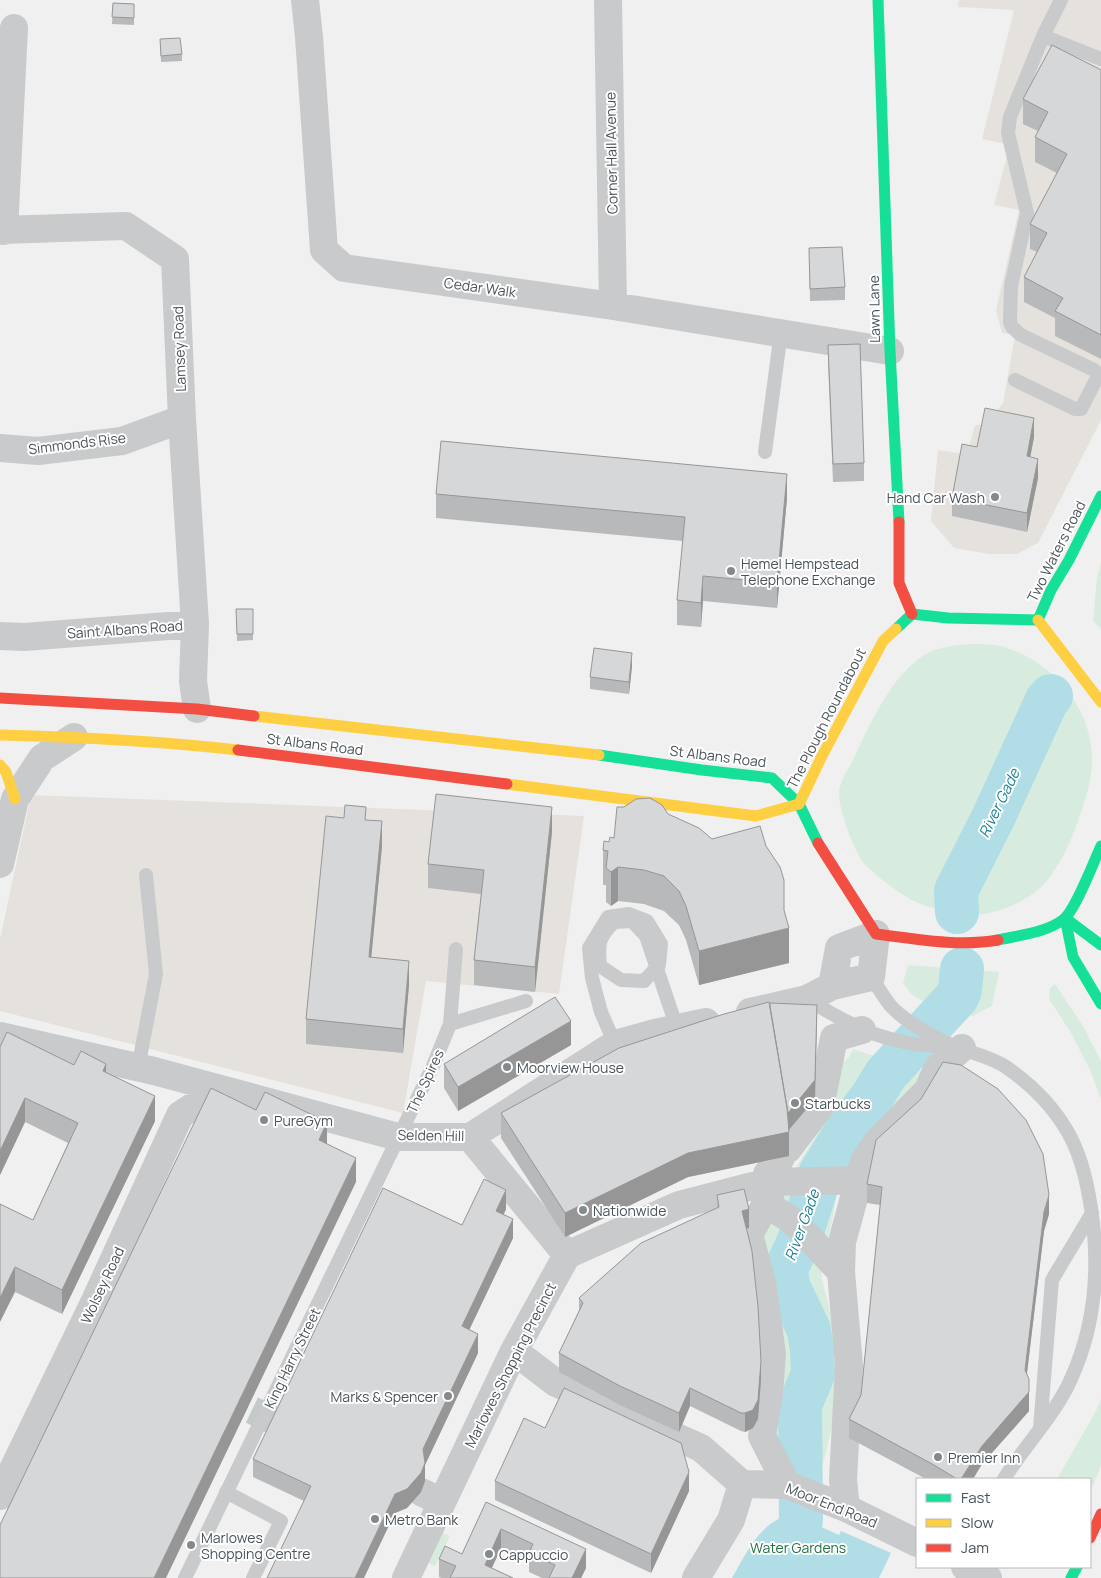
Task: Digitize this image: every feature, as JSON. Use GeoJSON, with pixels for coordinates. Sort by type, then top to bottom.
{"type":"FeatureCollection","features":[{"type":"Feature","properties":{"kind":"main road","name":"Lawn Lane"},"geometry":{"type":"LineString","coordinates":[[878,0],[890,350],[899,506],[899,583],[912,614]]}},
{"type":"Feature","properties":{"kind":"main road","name":"Two Waters Road"},"geometry":{"type":"LineString","coordinates":[[1038,620],[1050,590],[1068,560],[1101,496]]}},
{"type":"Feature","properties":{"kind":"main road"},"geometry":{"type":"LineString","coordinates":[[912,614],[948,618],[1038,620],[1101,702]]}},
{"type":"Feature","properties":{"kind":"main road","name":"The Plough Roundabout"},"geometry":{"type":"LineString","coordinates":[[876,934],[811,831],[799,804],[822,756],[883,641],[912,614]]}},
{"type":"Feature","properties":{"kind":"main road","name":"St Albans Road"},"geometry":{"type":"LineString","coordinates":[[0,698],[608,756],[772,778],[799,804]]}},
{"type":"Feature","properties":{"kind":"main road"},"geometry":{"type":"LineString","coordinates":[[131,740],[167,731]]}},
{"type":"Feature","properties":{"kind":"main road","name":"St Albans Road"},"geometry":{"type":"LineString","coordinates":[[0,735],[131,740],[207,746],[756,816],[799,804]]}},
{"type":"Feature","properties":{"kind":"main road"},"geometry":{"type":"LineString","coordinates":[[424,762],[457,777]]}},
{"type":"Feature","properties":{"kind":"main road"},"geometry":{"type":"LineString","coordinates":[[0,765],[6,772],[15,799]]}},
{"type":"Feature","properties":{"kind":"main road"},"geometry":{"type":"LineString","coordinates":[[876,934],[941,942],[986,942],[1038,932],[1065,918],[1081,891],[1101,846]]}},
{"type":"Feature","properties":{"kind":"main road"},"geometry":{"type":"LineString","coordinates":[[1065,918],[1101,945]]}},
{"type":"Feature","properties":{"kind":"main road"},"geometry":{"type":"LineString","coordinates":[[1065,918],[1073,957],[1101,1004]]}},
{"type":"Feature","properties":{"kind":"main road"},"geometry":{"type":"LineString","coordinates":[[1091,1536],[1101,1514]]}},
{"type":"Feature","properties":{"kind":"street","name":"Cedar Walk"},"geometry":{"type":"LineString","coordinates":[[305,0],[324,250],[344,268],[613,306],[890,350]]}},
{"type":"Feature","properties":{"kind":"street","name":"Corner Hall Avenue"},"geometry":{"type":"LineString","coordinates":[[608,0],[613,306]]}},
{"type":"Feature","properties":{"kind":"street"},"geometry":{"type":"LineString","coordinates":[[2,230],[14,28]]}},
{"type":"Feature","properties":{"kind":"street","name":"Lamsey Road"},"geometry":{"type":"LineString","coordinates":[[2,230],[126,226],[175,259],[182,419],[195,624]]}},
{"type":"Feature","properties":{"kind":"street","name":"Simmonds Rise"},"geometry":{"type":"LineString","coordinates":[[0,448],[38,451],[122,440],[182,419]]}},
{"type":"Feature","properties":{"kind":"street","name":"Saint Albans Road"},"geometry":{"type":"LineString","coordinates":[[0,636],[24,637],[195,624],[193,681],[203,718]]}},
{"type":"Feature","properties":{"kind":"street"},"geometry":{"type":"LineString","coordinates":[[0,864],[15,799],[42,758],[74,737]]}},
{"type":"Feature","properties":{"kind":"street"},"geometry":{"type":"LineString","coordinates":[[832,986],[839,948],[876,934],[871,977]]}},
{"type":"Feature","properties":{"kind":"street","name":"Selden Hill"},"geometry":{"type":"LineString","coordinates":[[0,1036],[146,1069],[398,1137],[470,1137],[615,1044],[655,1033],[807,999],[832,986],[871,977]]}},
{"type":"Feature","properties":{"kind":"street"},"geometry":{"type":"LineString","coordinates":[[787,1485],[762,1436],[769,1393],[772,1354],[762,1282],[749,1235],[767,1193],[767,1174],[820,1108],[834,1038],[873,1034]]}},
{"type":"Feature","properties":{"kind":"street"},"geometry":{"type":"LineString","coordinates":[[846,1508],[843,1480],[849,1366],[841,1272],[842,1242],[864,1161],[878,1142],[928,1090],[937,1069],[958,1047]]}},
{"type":"Feature","properties":{"kind":"street"},"geometry":{"type":"LineString","coordinates":[[146,1069],[180,1115],[220,1089]]}},
{"type":"Feature","properties":{"kind":"street","name":"Wolsey Road"},"geometry":{"type":"LineString","coordinates":[[0,1496],[62,1385],[94,1317],[180,1115]]}},
{"type":"Feature","properties":{"kind":"street"},"geometry":{"type":"LineString","coordinates":[[470,1137],[567,1255],[678,1205],[859,1180]]}},
{"type":"Feature","properties":{"kind":"street"},"geometry":{"type":"LineString","coordinates":[[767,1193],[841,1272]]}},
{"type":"Feature","properties":{"kind":"street","name":"Marlowes Shopping Precinct"},"geometry":{"type":"LineString","coordinates":[[406,1578],[431,1497],[567,1255]]}},
{"type":"Feature","properties":{"kind":"street"},"geometry":{"type":"LineString","coordinates":[[514,1351],[556,1383],[701,1448],[742,1484],[731,1520],[696,1578]]}},
{"type":"Feature","properties":{"kind":"street","name":"Moor End Road"},"geometry":{"type":"LineString","coordinates":[[742,1484],[787,1485],[846,1508],[916,1543]]}},
{"type":"Feature","properties":{"kind":"street"},"geometry":{"type":"LineString","coordinates":[[967,1568],[988,1578]]}},
{"type":"Feature","properties":{"kind":"lane"},"geometry":{"type":"LineString","coordinates":[[1015,380],[1075,409],[1081,408],[1085,403],[1097,378],[1097,373],[1094,370],[1021,335],[1012,327],[1010,322],[1011,286],[1027,213],[1008,126],[1043,36],[1061,0]]}},
{"type":"Feature","properties":{"kind":"lane"},"geometry":{"type":"LineString","coordinates":[[1043,36],[1101,59]]}},
{"type":"Feature","properties":{"kind":"lane"},"geometry":{"type":"LineString","coordinates":[[765,452],[781,332]]}},
{"type":"Feature","properties":{"kind":"lane"},"geometry":{"type":"LineString","coordinates":[[146,875],[156,974],[146,1069]]}},
{"type":"Feature","properties":{"kind":"lane"},"geometry":{"type":"LineString","coordinates":[[615,1044],[601,1012],[592,978],[590,948],[608,917],[629,914],[647,921],[661,944],[659,966],[654,971],[644,981],[620,980],[600,966],[598,948],[602,934],[614,922],[632,921],[646,936],[649,944],[655,962],[658,971],[676,1025],[684,1051]]}},
{"type":"Feature","properties":{"kind":"lane","name":"The Spires"},"geometry":{"type":"LineString","coordinates":[[398,1137],[433,1066],[450,1024],[456,949]]}},
{"type":"Feature","properties":{"kind":"lane"},"geometry":{"type":"LineString","coordinates":[[871,977],[891,1006],[907,1019],[928,1041]]}},
{"type":"Feature","properties":{"kind":"lane"},"geometry":{"type":"LineString","coordinates":[[807,999],[873,1034],[958,1047],[1004,1066],[1035,1090],[1058,1118],[1070,1137],[1086,1175],[1095,1234],[1096,1276],[1089,1329],[1071,1380],[1055,1408],[1005,1478]]}},
{"type":"Feature","properties":{"kind":"lane"},"geometry":{"type":"LineString","coordinates":[[450,1024],[526,1002]]}},
{"type":"Feature","properties":{"kind":"lane","name":"King Harry Street"},"geometry":{"type":"LineString","coordinates":[[185,1578],[398,1137]]}},
{"type":"Feature","properties":{"kind":"lane"},"geometry":{"type":"LineString","coordinates":[[1040,1428],[1052,1280],[1092,1213]]}},
{"type":"Feature","properties":{"kind":"lane"},"geometry":{"type":"LineString","coordinates":[[226,1492],[281,1520],[253,1578]]}},
{"type":"Feature","properties":{"kind":"shaded area"},"geometry":{"type":"Polygon","coordinates":[[[959,0],[1101,0],[1101,420],[1038,543],[1017,554],[989,554],[954,548],[931,521],[938,450],[967,454],[975,425],[985,425],[1003,403],[1015,335],[1002,333],[996,310],[1019,210],[994,205],[1010,145],[982,139],[1014,10],[958,7],[959,0]]]}},
{"type":"Feature","properties":{"kind":"shaded area"},"geometry":{"type":"Polygon","coordinates":[[[31,795],[584,816],[559,994],[426,981],[403,1113],[0,1011],[0,939],[31,795]]]}},
{"type":"Feature","properties":{"kind":"green space"},"geometry":{"type":"Polygon","coordinates":[[[1101,562],[1101,629],[1093,621],[1097,579],[1101,562]]]}},
{"type":"Feature","properties":{"kind":"green space"},"geometry":{"type":"Polygon","coordinates":[[[972,644],[996,645],[1015,651],[1032,659],[1048,671],[1062,684],[1074,700],[1083,717],[1089,735],[1092,754],[1090,779],[1083,805],[1069,844],[1052,873],[1037,891],[1021,901],[997,911],[981,914],[965,910],[926,906],[905,896],[880,878],[860,858],[847,830],[839,799],[844,776],[873,718],[901,676],[912,664],[929,652],[947,647],[972,644]]]}},
{"type":"Feature","properties":{"kind":"green space"},"geometry":{"type":"Polygon","coordinates":[[[908,965],[999,972],[992,1006],[973,1016],[937,1009],[912,995],[903,983],[908,965]]]}},
{"type":"Feature","properties":{"kind":"green space"},"geometry":{"type":"Polygon","coordinates":[[[1055,984],[1083,1026],[1101,1061],[1101,1099],[1090,1070],[1071,1033],[1049,999],[1050,988],[1055,984]]]}},
{"type":"Feature","properties":{"kind":"green space"},"geometry":{"type":"Polygon","coordinates":[[[853,1049],[922,1071],[922,1075],[907,1096],[858,1142],[843,1168],[837,1191],[832,1222],[821,1266],[822,1279],[836,1336],[834,1358],[835,1415],[823,1464],[806,1459],[775,1441],[762,1238],[795,1169],[828,1117],[838,1067],[849,1057],[853,1049]]]}},
{"type":"Feature","properties":{"kind":"green space"},"geometry":{"type":"Polygon","coordinates":[[[1101,1399],[1101,1465],[1091,1490],[1091,1478],[1058,1478],[1101,1399]]]}},
{"type":"Feature","properties":{"kind":"green space"},"geometry":{"type":"Polygon","coordinates":[[[432,1528],[450,1536],[435,1566],[418,1558],[432,1528]]]}},
{"type":"Feature","properties":{"kind":"water","name":"Water Gardens"},"geometry":{"type":"Polygon","coordinates":[[[795,1515],[811,1516],[819,1520],[817,1525],[839,1535],[841,1531],[891,1553],[879,1578],[732,1578],[750,1547],[765,1529],[783,1517],[795,1515]]]}},
{"type":"Feature","properties":{"kind":"building"},"geometry":{"type":"Polygon","coordinates":[[[113,3],[134,4],[134,18],[112,17],[113,3]]]}},
{"type":"Feature","properties":{"kind":"building"},"geometry":{"type":"Polygon","coordinates":[[[180,38],[182,54],[161,56],[160,39],[180,38]]]}},
{"type":"Feature","properties":{"kind":"building"},"geometry":{"type":"Polygon","coordinates":[[[1052,45],[1101,70],[1101,335],[1055,311],[1063,298],[1024,277],[1047,233],[1030,224],[1067,154],[1035,137],[1048,112],[1023,99],[1052,45]]]}},
{"type":"Feature","properties":{"kind":"building"},"geometry":{"type":"Polygon","coordinates":[[[842,247],[845,287],[810,289],[809,248],[842,247]]]}},
{"type":"Feature","properties":{"kind":"building"},"geometry":{"type":"Polygon","coordinates":[[[860,344],[864,463],[833,464],[828,345],[860,344]]]}},
{"type":"Feature","properties":{"kind":"building","name":"Hand Car Wash"},"geometry":{"type":"Polygon","coordinates":[[[985,408],[1034,418],[1027,456],[1038,459],[1027,513],[952,498],[962,444],[977,447],[985,408]]]}},
{"type":"Feature","properties":{"kind":"building","name":"Hemel Hempstead Telephone Exchange"},"geometry":{"type":"Polygon","coordinates":[[[441,441],[787,474],[777,583],[703,576],[701,603],[677,600],[685,517],[436,494],[441,441]]]}},
{"type":"Feature","properties":{"kind":"building"},"geometry":{"type":"Polygon","coordinates":[[[236,609],[253,609],[253,634],[237,634],[236,609]]]}},
{"type":"Feature","properties":{"kind":"building"},"geometry":{"type":"Polygon","coordinates":[[[594,648],[632,653],[629,682],[590,677],[594,648]]]}},
{"type":"Feature","properties":{"kind":"building"},"geometry":{"type":"Polygon","coordinates":[[[436,794],[552,807],[535,967],[474,960],[484,870],[428,864],[436,794]]]}},
{"type":"Feature","properties":{"kind":"building"},"geometry":{"type":"Polygon","coordinates":[[[650,798],[662,805],[668,814],[699,828],[712,839],[760,826],[766,846],[780,867],[784,880],[784,910],[789,928],[699,951],[686,906],[679,891],[664,876],[644,870],[618,867],[611,872],[606,868],[608,851],[603,850],[604,841],[609,842],[610,837],[614,838],[617,807],[624,807],[636,799],[650,798]]]}},
{"type":"Feature","properties":{"kind":"building"},"geometry":{"type":"Polygon","coordinates":[[[345,805],[366,807],[365,820],[382,821],[369,957],[409,961],[403,1029],[306,1019],[326,816],[344,818],[345,805]]]}},
{"type":"Feature","properties":{"kind":"building"},"geometry":{"type":"Polygon","coordinates":[[[555,997],[571,1021],[458,1087],[444,1064],[555,997]]]}},
{"type":"Feature","properties":{"kind":"building"},"geometry":{"type":"Polygon","coordinates":[[[769,1002],[787,1108],[789,1132],[688,1153],[565,1213],[501,1113],[619,1048],[724,1014],[769,1002]]]}},
{"type":"Feature","properties":{"kind":"building"},"geometry":{"type":"Polygon","coordinates":[[[770,1003],[817,1005],[815,1080],[788,1113],[770,1006],[770,1003]]]}},
{"type":"Feature","properties":{"kind":"building"},"geometry":{"type":"Polygon","coordinates":[[[7,1032],[74,1065],[81,1051],[106,1064],[103,1071],[155,1096],[62,1290],[15,1267],[0,1298],[0,1204],[33,1220],[78,1123],[25,1098],[0,1151],[0,1047],[7,1032]]]}},
{"type":"Feature","properties":{"kind":"building"},"geometry":{"type":"Polygon","coordinates":[[[943,1062],[961,1065],[998,1089],[1026,1120],[1043,1154],[1049,1195],[1044,1212],[1025,1370],[1029,1379],[1029,1392],[982,1446],[962,1478],[955,1478],[849,1419],[861,1395],[882,1187],[867,1184],[876,1140],[921,1099],[943,1062]]]}},
{"type":"Feature","properties":{"kind":"building"},"geometry":{"type":"Polygon","coordinates":[[[211,1088],[256,1110],[265,1092],[327,1122],[319,1140],[356,1158],[154,1578],[0,1578],[0,1525],[211,1088]]]}},
{"type":"Feature","properties":{"kind":"building"},"geometry":{"type":"Polygon","coordinates":[[[484,1179],[506,1190],[496,1211],[513,1219],[462,1326],[478,1334],[423,1449],[425,1463],[421,1473],[407,1489],[395,1494],[355,1578],[267,1578],[311,1486],[253,1459],[383,1188],[462,1225],[484,1179]]]}},
{"type":"Feature","properties":{"kind":"building"},"geometry":{"type":"Polygon","coordinates":[[[744,1189],[749,1209],[742,1211],[752,1251],[761,1361],[758,1400],[753,1410],[741,1413],[690,1388],[679,1413],[620,1386],[559,1353],[583,1303],[579,1298],[641,1243],[719,1207],[717,1195],[744,1189]]]}},
{"type":"Feature","properties":{"kind":"building"},"geometry":{"type":"Polygon","coordinates":[[[564,1388],[681,1443],[689,1472],[651,1554],[495,1481],[524,1418],[545,1428],[564,1388]]]}},
{"type":"Feature","properties":{"kind":"building"},"geometry":{"type":"Polygon","coordinates":[[[486,1502],[586,1549],[572,1578],[549,1578],[555,1565],[529,1553],[533,1544],[501,1529],[485,1565],[513,1578],[450,1578],[456,1566],[439,1559],[445,1546],[462,1554],[486,1502]]]}},
{"type":"Feature","properties":{"kind":"waterway","name":"River Gade"},"geometry":{"type":"LineString","coordinates":[[957,912],[956,891],[993,818],[1047,700],[1051,696]]}},
{"type":"Feature","properties":{"kind":"waterway","name":"River Gade"},"geometry":{"type":"LineString","coordinates":[[784,1578],[801,1520],[800,1405],[813,1374],[809,1330],[788,1286],[786,1269],[799,1241],[821,1172],[849,1127],[872,1097],[886,1074],[957,997],[960,990],[962,969]]}},
{"type":"Feature","properties":{"kind":"tunnel"},"geometry":{"type":"LineString","coordinates":[[214,1392],[306,1436]]}},
{"type":"Feature","properties":{"kind":"traffic: fast"},"geometry":{"type":"LineString","coordinates":[[878,0],[890,351],[899,522]]}},
{"type":"Feature","properties":{"kind":"traffic: fast"},"geometry":{"type":"LineString","coordinates":[[1038,620],[1051,590],[1069,560],[1101,496]]}},
{"type":"Feature","properties":{"kind":"traffic: fast"},"geometry":{"type":"LineString","coordinates":[[896,629],[912,614],[948,618],[1038,620]]}},
{"type":"Feature","properties":{"kind":"traffic: fast"},"geometry":{"type":"LineString","coordinates":[[599,755],[772,778],[799,804],[818,843]]}},
{"type":"Feature","properties":{"kind":"traffic: fast"},"geometry":{"type":"LineString","coordinates":[[998,940],[1041,930],[1064,919],[1074,905],[1101,846]]}},
{"type":"Feature","properties":{"kind":"traffic: fast"},"geometry":{"type":"LineString","coordinates":[[1065,918],[1073,957],[1101,1004]]}},
{"type":"Feature","properties":{"kind":"traffic: fast"},"geometry":{"type":"LineString","coordinates":[[1065,918],[1101,945]]}},
{"type":"Feature","properties":{"kind":"traffic: fast"},"geometry":{"type":"LineString","coordinates":[[1071,1578],[1076,1568]]}},
{"type":"Feature","properties":{"kind":"traffic: slow"},"geometry":{"type":"LineString","coordinates":[[1038,620],[1101,702]]}},
{"type":"Feature","properties":{"kind":"traffic: slow"},"geometry":{"type":"LineString","coordinates":[[799,804],[822,756],[883,641],[896,629]]}},
{"type":"Feature","properties":{"kind":"traffic: slow"},"geometry":{"type":"LineString","coordinates":[[254,716],[599,755]]}},
{"type":"Feature","properties":{"kind":"traffic: slow"},"geometry":{"type":"LineString","coordinates":[[0,735],[119,740],[238,750]]}},
{"type":"Feature","properties":{"kind":"traffic: slow"},"geometry":{"type":"LineString","coordinates":[[0,765],[6,772],[15,799]]}},
{"type":"Feature","properties":{"kind":"traffic: slow"},"geometry":{"type":"LineString","coordinates":[[507,784],[756,816],[799,804]]}},
{"type":"Feature","properties":{"kind":"traffic: jam"},"geometry":{"type":"LineString","coordinates":[[899,522],[899,583],[912,614]]}},
{"type":"Feature","properties":{"kind":"traffic: jam"},"geometry":{"type":"LineString","coordinates":[[0,698],[197,709],[254,716]]}},
{"type":"Feature","properties":{"kind":"traffic: jam"},"geometry":{"type":"LineString","coordinates":[[238,750],[507,784]]}},
{"type":"Feature","properties":{"kind":"traffic: jam"},"geometry":{"type":"LineString","coordinates":[[818,843],[876,934],[968,943],[998,940]]}},
{"type":"Feature","properties":{"kind":"traffic: jam"},"geometry":{"type":"LineString","coordinates":[[1091,1536],[1101,1514]]}},
{"type":"Feature","properties":{"kind":"place","name":"Hand Car Wash"},"geometry":{"type":"Point","coordinates":[995,497]}},
{"type":"Feature","properties":{"kind":"place","name":"Hemel Hempstead Telephone Exchange"},"geometry":{"type":"Point","coordinates":[731,571]}},
{"type":"Feature","properties":{"kind":"place","name":"Moorview House"},"geometry":{"type":"Point","coordinates":[507,1067]}},
{"type":"Feature","properties":{"kind":"place","name":"Starbucks"},"geometry":{"type":"Point","coordinates":[795,1103]}},
{"type":"Feature","properties":{"kind":"place","name":"PureGym"},"geometry":{"type":"Point","coordinates":[264,1120]}},
{"type":"Feature","properties":{"kind":"place","name":"Nationwide"},"geometry":{"type":"Point","coordinates":[583,1210]}},
{"type":"Feature","properties":{"kind":"place","name":"Marks & Spencer"},"geometry":{"type":"Point","coordinates":[448,1396]}},
{"type":"Feature","properties":{"kind":"place","name":"Premier Inn"},"geometry":{"type":"Point","coordinates":[938,1457]}},
{"type":"Feature","properties":{"kind":"place","name":"Metro Bank"},"geometry":{"type":"Point","coordinates":[375,1519]}},
{"type":"Feature","properties":{"kind":"place","name":"Marlowes Shopping Centre"},"geometry":{"type":"Point","coordinates":[191,1545]}},
{"type":"Feature","properties":{"kind":"place","name":"Cappuccio"},"geometry":{"type":"Point","coordinates":[489,1554]}}]}
